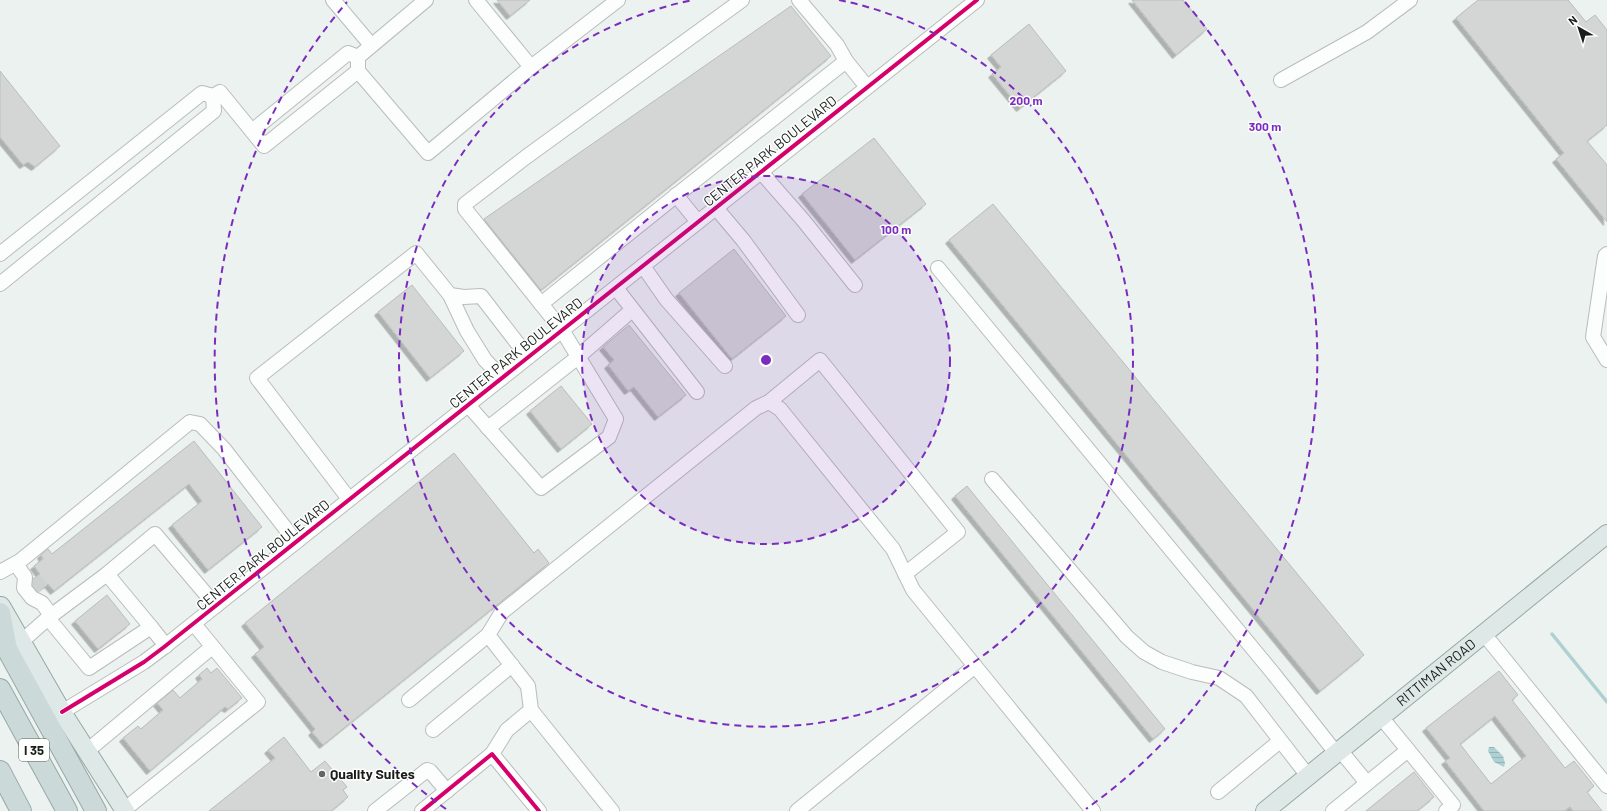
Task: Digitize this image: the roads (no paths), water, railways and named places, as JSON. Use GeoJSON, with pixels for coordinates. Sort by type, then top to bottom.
{"type":"FeatureCollection","features":[{"type":"Feature","properties":{"kind":"highway"},"geometry":{"type":"LineString","coordinates":[[0,613],[7,649],[96,811]]}},
{"type":"Feature","properties":{"kind":"highway","name":"I 35"},"geometry":{"type":"LineString","coordinates":[[0,689],[67,811]]}},
{"type":"Feature","properties":{"kind":"highway"},"geometry":{"type":"LineString","coordinates":[[0,771],[21,811]]}},
{"type":"Feature","properties":{"kind":"main road","name":"RITTIMAN ROAD"},"geometry":{"type":"LineString","coordinates":[[1265,811],[1607,534]]}},
{"type":"Feature","properties":{"kind":"main road"},"geometry":{"type":"LineString","coordinates":[[0,605],[62,712],[124,811]]}},
{"type":"Feature","properties":{"kind":"street"},"geometry":{"type":"LineString","coordinates":[[334,0],[370,46]]}},
{"type":"Feature","properties":{"kind":"street"},"geometry":{"type":"LineString","coordinates":[[0,254],[202,93],[214,96],[220,92],[264,146],[358,64],[370,46],[426,0]]}},
{"type":"Feature","properties":{"kind":"street"},"geometry":{"type":"LineString","coordinates":[[476,0],[531,67]]}},
{"type":"Feature","properties":{"kind":"street"},"geometry":{"type":"LineString","coordinates":[[252,131],[348,53],[428,153],[531,67],[618,0]]}},
{"type":"Feature","properties":{"kind":"street"},"geometry":{"type":"LineString","coordinates":[[468,405],[541,488],[609,437],[616,419],[562,330],[465,209],[465,204],[532,152],[742,0]]}},
{"type":"Feature","properties":{"kind":"street"},"geometry":{"type":"LineString","coordinates":[[799,0],[837,45],[846,61],[867,87]]}},
{"type":"Feature","properties":{"kind":"street","name":"CENTER PARK BOULEVARD"},"geometry":{"type":"LineString","coordinates":[[62,712],[144,662],[166,646],[977,0]]}},
{"type":"Feature","properties":{"kind":"street"},"geometry":{"type":"LineString","coordinates":[[1281,80],[1367,32],[1410,0]]}},
{"type":"Feature","properties":{"kind":"street"},"geometry":{"type":"LineString","coordinates":[[541,304],[846,61]]}},
{"type":"Feature","properties":{"kind":"street"},"geometry":{"type":"LineString","coordinates":[[0,284],[214,110],[214,96]]}},
{"type":"Feature","properties":{"kind":"street"},"geometry":{"type":"LineString","coordinates":[[761,172],[803,220],[855,285]]}},
{"type":"Feature","properties":{"kind":"street"},"geometry":{"type":"LineString","coordinates":[[676,195],[698,222]]}},
{"type":"Feature","properties":{"kind":"street"},"geometry":{"type":"LineString","coordinates":[[64,204],[78,221]]}},
{"type":"Feature","properties":{"kind":"street"},"geometry":{"type":"LineString","coordinates":[[716,208],[743,240],[798,314]]}},
{"type":"Feature","properties":{"kind":"street"},"geometry":{"type":"LineString","coordinates":[[350,500],[257,378],[416,253],[450,295],[467,331],[485,360],[502,378]]}},
{"type":"Feature","properties":{"kind":"street"},"geometry":{"type":"LineString","coordinates":[[1607,254],[1605,256],[1593,337],[1607,360]]}},
{"type":"Feature","properties":{"kind":"street"},"geometry":{"type":"LineString","coordinates":[[642,266],[666,299],[725,366]]}},
{"type":"Feature","properties":{"kind":"street"},"geometry":{"type":"LineString","coordinates":[[938,268],[1338,752],[1367,783]]}},
{"type":"Feature","properties":{"kind":"street"},"geometry":{"type":"LineString","coordinates":[[616,288],[697,392]]}},
{"type":"Feature","properties":{"kind":"street"},"geometry":{"type":"LineString","coordinates":[[450,295],[464,297],[481,296],[528,357]]}},
{"type":"Feature","properties":{"kind":"street"},"geometry":{"type":"LineString","coordinates":[[488,428],[578,357],[632,310]]}},
{"type":"Feature","properties":{"kind":"street"},"geometry":{"type":"LineString","coordinates":[[409,700],[488,636],[502,612],[756,408],[769,402],[820,360],[958,532],[905,574]]}},
{"type":"Feature","properties":{"kind":"street"},"geometry":{"type":"LineString","coordinates":[[769,402],[780,409],[893,549],[913,590],[1093,811]]}},
{"type":"Feature","properties":{"kind":"street"},"geometry":{"type":"LineString","coordinates":[[0,572],[16,564],[190,422],[200,424],[224,449],[296,542]]}},
{"type":"Feature","properties":{"kind":"street"},"geometry":{"type":"LineString","coordinates":[[992,479],[1127,637],[1144,652],[1162,662],[1192,672],[1219,678],[1246,696],[1308,776]]}},
{"type":"Feature","properties":{"kind":"street"},"geometry":{"type":"LineString","coordinates":[[22,642],[49,617],[107,574],[156,534],[216,606]]}},
{"type":"Feature","properties":{"kind":"street"},"geometry":{"type":"LineString","coordinates":[[16,564],[34,581],[49,617],[89,668],[151,627]]}},
{"type":"Feature","properties":{"kind":"street"},"geometry":{"type":"LineString","coordinates":[[107,574],[166,646]]}},
{"type":"Feature","properties":{"kind":"street"},"geometry":{"type":"LineString","coordinates":[[34,581],[24,588],[32,598],[42,603]]}},
{"type":"Feature","properties":{"kind":"street"},"geometry":{"type":"LineString","coordinates":[[124,811],[258,702],[194,624]]}},
{"type":"Feature","properties":{"kind":"street"},"geometry":{"type":"LineString","coordinates":[[1484,634],[1607,786]]}},
{"type":"Feature","properties":{"kind":"street"},"geometry":{"type":"LineString","coordinates":[[488,636],[528,686],[531,710],[612,811]]}},
{"type":"Feature","properties":{"kind":"street"},"geometry":{"type":"LineString","coordinates":[[87,751],[212,647]]}},
{"type":"Feature","properties":{"kind":"street"},"geometry":{"type":"LineString","coordinates":[[433,730],[512,665]]}},
{"type":"Feature","properties":{"kind":"street"},"geometry":{"type":"LineString","coordinates":[[797,811],[975,666]]}},
{"type":"Feature","properties":{"kind":"street"},"geometry":{"type":"LineString","coordinates":[[422,811],[492,754],[507,730],[531,710]]}},
{"type":"Feature","properties":{"kind":"street"},"geometry":{"type":"LineString","coordinates":[[1381,717],[1453,805],[1446,811]]}},
{"type":"Feature","properties":{"kind":"street"},"geometry":{"type":"LineString","coordinates":[[1218,792],[1280,741]]}},
{"type":"Feature","properties":{"kind":"street"},"geometry":{"type":"LineString","coordinates":[[1333,811],[1408,750]]}},
{"type":"Feature","properties":{"kind":"street"},"geometry":{"type":"LineString","coordinates":[[492,754],[539,811]]}},
{"type":"Feature","properties":{"kind":"street"},"geometry":{"type":"LineString","coordinates":[[375,811],[427,770],[430,771],[447,790]]}},
{"type":"Feature","properties":{"kind":"water"},"geometry":{"type":"Polygon","coordinates":[[[1489,747],[1494,747],[1503,756],[1505,763],[1504,767],[1494,762],[1488,751],[1489,747]]]}},
{"type":"Feature","properties":{"kind":"waterway"},"geometry":{"type":"LineString","coordinates":[[1552,634],[1607,702]]}},
{"type":"Feature","properties":{"kind":"tunnel"},"geometry":{"type":"LineString","coordinates":[[34,579],[42,589]]}},
{"type":"Feature","properties":{"kind":"place","name":"Quality Suites"},"geometry":{"type":"Point","coordinates":[322,774]}}]}
